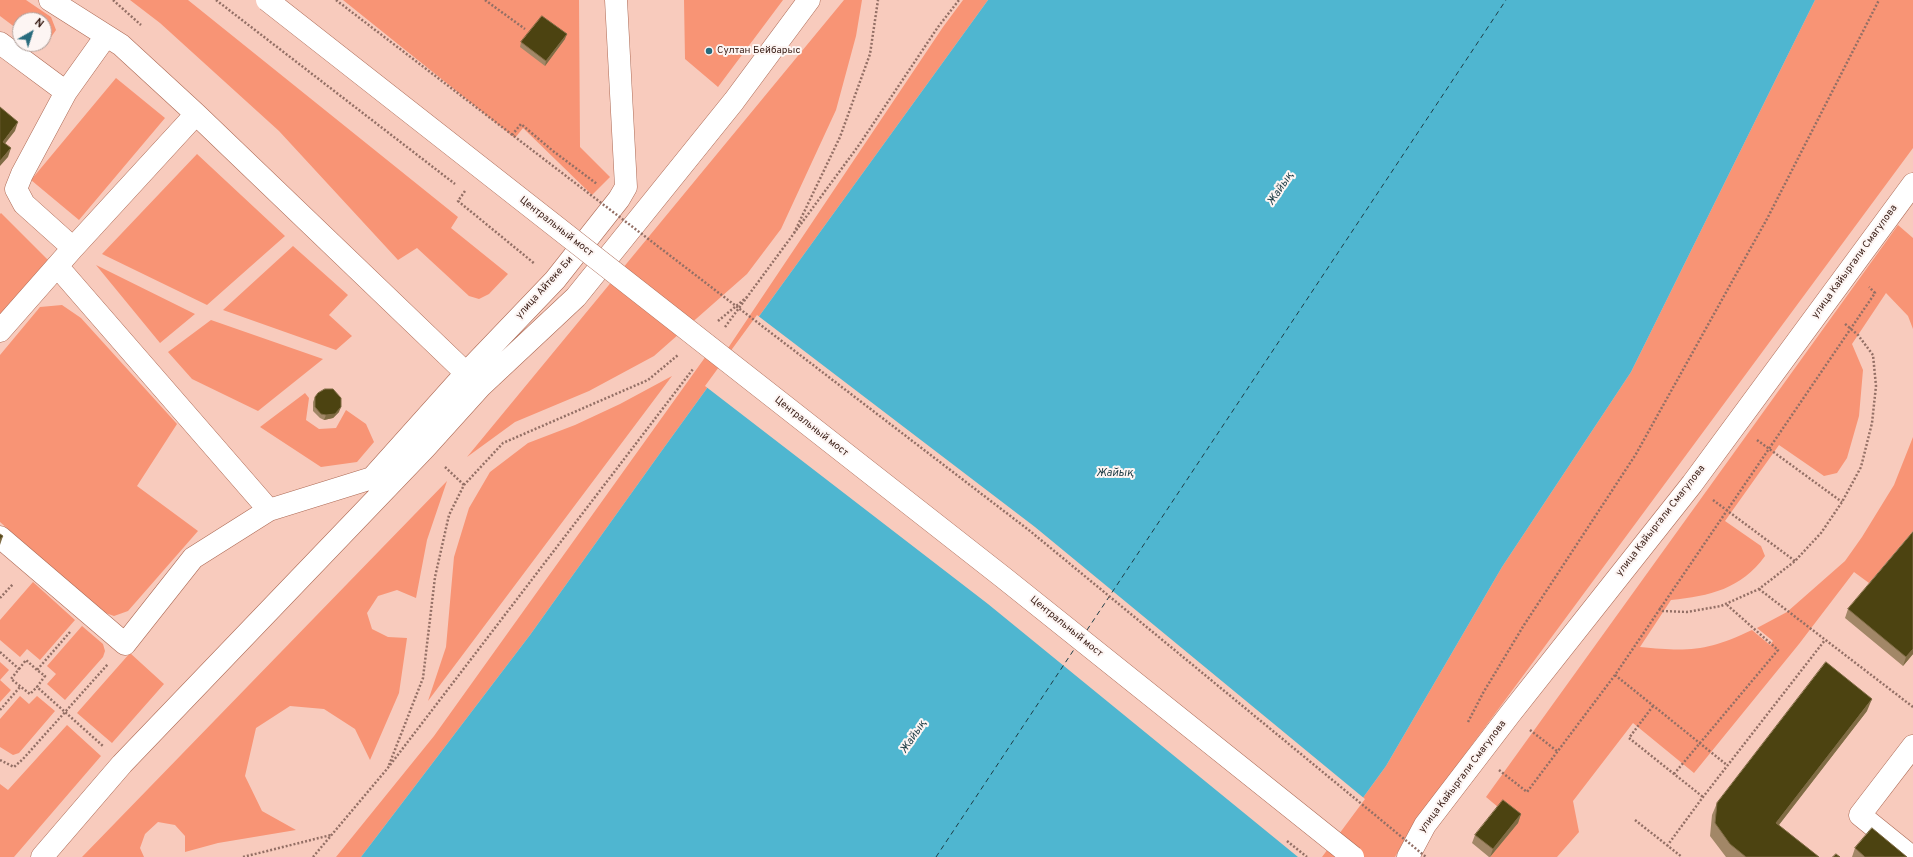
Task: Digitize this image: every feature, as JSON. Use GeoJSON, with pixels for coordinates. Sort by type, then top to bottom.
{"type":"FeatureCollection","features":[{"type":"Feature","properties":{"kind":"street"},"geometry":{"type":"LineString","coordinates":[[50,0],[121,45],[196,114],[466,373]]}},
{"type":"Feature","properties":{"kind":"street","name":"Центральный мост"},"geometry":{"type":"LineString","coordinates":[[267,0],[998,573],[1352,857]]}},
{"type":"Feature","properties":{"kind":"street","name":"улица Айтеке Би"},"geometry":{"type":"LineString","coordinates":[[125,644],[193,558],[269,510],[372,478],[466,373],[555,280],[619,200],[626,187],[616,0]]}},
{"type":"Feature","properties":{"kind":"street"},"geometry":{"type":"LineString","coordinates":[[42,857],[122,764],[425,448],[481,386],[576,297],[734,101],[810,0]]}},
{"type":"Feature","properties":{"kind":"street"},"geometry":{"type":"LineString","coordinates":[[73,248],[24,204],[16,189],[22,174],[66,92],[106,36]]}},
{"type":"Feature","properties":{"kind":"street"},"geometry":{"type":"LineString","coordinates":[[0,43],[66,92]]}},
{"type":"Feature","properties":{"kind":"street"},"geometry":{"type":"LineString","coordinates":[[0,331],[73,248],[196,114]]}},
{"type":"Feature","properties":{"kind":"street","name":"улица Кайыргали Смагулова"},"geometry":{"type":"LineString","coordinates":[[1403,848],[1425,825],[1510,714],[1692,484],[1848,270],[1913,184]]}},
{"type":"Feature","properties":{"kind":"street"},"geometry":{"type":"LineString","coordinates":[[57,266],[269,510]]}},
{"type":"Feature","properties":{"kind":"street"},"geometry":{"type":"LineString","coordinates":[[0,537],[125,644]]}},
{"type":"Feature","properties":{"kind":"street"},"geometry":{"type":"LineString","coordinates":[[1912,857],[1860,815],[1913,746]]}},
{"type":"Feature","properties":{"kind":"path"},"geometry":{"type":"LineString","coordinates":[[113,0],[125,9]]}},
{"type":"Feature","properties":{"kind":"path"},"geometry":{"type":"LineString","coordinates":[[336,0],[1030,531],[1426,857]]}},
{"type":"Feature","properties":{"kind":"path"},"geometry":{"type":"LineString","coordinates":[[485,0],[525,29]]}},
{"type":"Feature","properties":{"kind":"path"},"geometry":{"type":"LineString","coordinates":[[791,239],[840,137],[870,54],[878,0]]}},
{"type":"Feature","properties":{"kind":"path"},"geometry":{"type":"LineString","coordinates":[[721,332],[859,145],[938,27],[959,0]]}},
{"type":"Feature","properties":{"kind":"path"},"geometry":{"type":"LineString","coordinates":[[1465,728],[1483,693],[1524,625],[1636,454],[1768,218],[1879,0]]}},
{"type":"Feature","properties":{"kind":"path"},"geometry":{"type":"LineString","coordinates":[[512,135],[521,124],[553,151]]}},
{"type":"Feature","properties":{"kind":"path"},"geometry":{"type":"LineString","coordinates":[[465,191],[458,201],[493,230]]}},
{"type":"Feature","properties":{"kind":"path"},"geometry":{"type":"LineString","coordinates":[[1479,754],[1527,792],[1615,675],[1659,608],[1875,293],[1848,270]]}},
{"type":"Feature","properties":{"kind":"path"},"geometry":{"type":"LineString","coordinates":[[714,324],[750,294]]}},
{"type":"Feature","properties":{"kind":"path"},"geometry":{"type":"LineString","coordinates":[[1659,608],[1663,611],[1687,612],[1726,604],[1759,589],[1795,561],[1821,533],[1842,502],[1861,467],[1872,423],[1876,386],[1873,355],[1858,335],[1851,329]]}},
{"type":"Feature","properties":{"kind":"path"},"geometry":{"type":"LineString","coordinates":[[387,769],[423,678],[435,577],[448,515],[464,485],[503,443],[648,380],[684,350]]}},
{"type":"Feature","properties":{"kind":"path"},"geometry":{"type":"LineString","coordinates":[[312,857],[387,769],[697,364]]}},
{"type":"Feature","properties":{"kind":"path"},"geometry":{"type":"LineString","coordinates":[[1736,424],[1842,502]]}},
{"type":"Feature","properties":{"kind":"path"},"geometry":{"type":"LineString","coordinates":[[1692,484],[1795,561]]}},
{"type":"Feature","properties":{"kind":"path"},"geometry":{"type":"LineString","coordinates":[[1759,589],[1913,707]]}},
{"type":"Feature","properties":{"kind":"path"},"geometry":{"type":"LineString","coordinates":[[1674,774],[1778,650],[1726,604]]}},
{"type":"Feature","properties":{"kind":"path"},"geometry":{"type":"LineString","coordinates":[[37,670],[87,612]]}},
{"type":"Feature","properties":{"kind":"path"},"geometry":{"type":"LineString","coordinates":[[1667,846],[1727,765],[1825,640]]}},
{"type":"Feature","properties":{"kind":"path"},"geometry":{"type":"LineString","coordinates":[[0,760],[14,767],[23,759],[125,644]]}},
{"type":"Feature","properties":{"kind":"path"},"geometry":{"type":"LineString","coordinates":[[0,652],[19,669]]}},
{"type":"Feature","properties":{"kind":"path"},"geometry":{"type":"LineString","coordinates":[[26,660],[37,670],[46,676],[30,694],[12,679],[26,660]]}},
{"type":"Feature","properties":{"kind":"path"},"geometry":{"type":"LineString","coordinates":[[1615,675],[1727,765]]}},
{"type":"Feature","properties":{"kind":"path"},"geometry":{"type":"LineString","coordinates":[[0,710],[20,686]]}},
{"type":"Feature","properties":{"kind":"path"},"geometry":{"type":"LineString","coordinates":[[37,687],[122,764]]}},
{"type":"Feature","properties":{"kind":"path"},"geometry":{"type":"LineString","coordinates":[[1653,706],[1629,738],[1703,797]]}},
{"type":"Feature","properties":{"kind":"path"},"geometry":{"type":"LineString","coordinates":[[1510,714],[1557,751]]}},
{"type":"Feature","properties":{"kind":"path"},"geometry":{"type":"LineString","coordinates":[[1635,820],[1682,857]]}},
{"type":"Feature","properties":{"kind":"path"},"geometry":{"type":"LineString","coordinates":[[1402,832],[1403,848]]}},
{"type":"Feature","properties":{"kind":"path"},"geometry":{"type":"LineString","coordinates":[[243,857],[331,835]]}},
{"type":"Feature","properties":{"kind":"shaded area"},"geometry":{"type":"Polygon","coordinates":[[[0,0],[26,0],[44,12],[12,12],[12,25],[0,16],[0,0]]]}},
{"type":"Feature","properties":{"kind":"shaded area"},"geometry":{"type":"Polygon","coordinates":[[[130,0],[188,0],[458,217],[451,228],[508,274],[489,294],[479,299],[469,296],[417,248],[398,260],[279,131],[160,23],[130,0]]]}},
{"type":"Feature","properties":{"kind":"shaded area"},"geometry":{"type":"Polygon","coordinates":[[[343,0],[579,0],[580,147],[610,177],[592,195],[523,128],[515,138],[343,0]]]}},
{"type":"Feature","properties":{"kind":"shaded area"},"geometry":{"type":"Polygon","coordinates":[[[684,0],[783,0],[718,87],[685,59],[684,0]]]}},
{"type":"Feature","properties":{"kind":"shaded area"},"geometry":{"type":"Polygon","coordinates":[[[844,0],[862,0],[856,36],[836,110],[781,229],[747,274],[654,356],[589,391],[515,422],[467,457],[844,0]]]}},
{"type":"Feature","properties":{"kind":"shaded area"},"geometry":{"type":"Polygon","coordinates":[[[963,0],[988,0],[530,635],[361,857],[336,857],[434,736],[706,356],[718,363],[943,27],[963,0]]]}},
{"type":"Feature","properties":{"kind":"shaded area"},"geometry":{"type":"Polygon","coordinates":[[[1815,0],[1913,0],[1913,148],[1412,826],[1395,857],[1320,857],[1386,766],[1502,567],[1631,372],[1815,0]]]}},
{"type":"Feature","properties":{"kind":"shaded area"},"geometry":{"type":"Polygon","coordinates":[[[52,20],[56,30],[52,36],[52,20]]]}},
{"type":"Feature","properties":{"kind":"shaded area"},"geometry":{"type":"Polygon","coordinates":[[[116,78],[165,118],[79,220],[31,180],[116,78]]]}},
{"type":"Feature","properties":{"kind":"shaded area"},"geometry":{"type":"Polygon","coordinates":[[[197,154],[285,236],[207,305],[102,254],[197,154]]]}},
{"type":"Feature","properties":{"kind":"shaded area"},"geometry":{"type":"Polygon","coordinates":[[[1,213],[48,260],[0,316],[0,214],[1,213]]]}},
{"type":"Feature","properties":{"kind":"shaded area"},"geometry":{"type":"Polygon","coordinates":[[[1898,225],[1913,238],[1913,329],[1908,316],[1886,293],[1852,344],[1863,370],[1859,416],[1847,458],[1837,473],[1824,476],[1779,445],[1725,521],[1761,546],[1765,556],[1746,576],[1724,589],[1699,596],[1671,600],[1640,647],[1672,649],[1698,648],[1723,642],[1752,630],[1770,645],[1773,641],[1757,628],[1787,612],[1845,561],[1862,537],[1894,485],[1913,437],[1913,531],[1869,583],[1854,572],[1799,644],[1694,773],[1633,723],[1573,801],[1579,832],[1557,857],[1490,857],[1517,823],[1486,797],[1898,225]]]}},
{"type":"Feature","properties":{"kind":"shaded area"},"geometry":{"type":"Polygon","coordinates":[[[293,246],[348,295],[329,315],[352,336],[336,350],[223,310],[293,246]]]}},
{"type":"Feature","properties":{"kind":"shaded area"},"geometry":{"type":"Polygon","coordinates":[[[96,265],[195,314],[160,343],[96,265]]]}},
{"type":"Feature","properties":{"kind":"shaded area"},"geometry":{"type":"Polygon","coordinates":[[[62,305],[81,318],[177,424],[137,486],[198,531],[128,611],[114,616],[100,611],[0,522],[0,355],[40,307],[62,305]]]}},
{"type":"Feature","properties":{"kind":"shaded area"},"geometry":{"type":"Polygon","coordinates":[[[211,320],[323,359],[258,411],[192,379],[168,352],[211,320]]]}},
{"type":"Feature","properties":{"kind":"shaded area"},"geometry":{"type":"Polygon","coordinates":[[[672,376],[428,701],[446,647],[454,557],[469,508],[490,472],[528,443],[575,425],[620,404],[672,376]]]}},
{"type":"Feature","properties":{"kind":"shaded area"},"geometry":{"type":"Polygon","coordinates":[[[305,393],[309,398],[306,420],[319,429],[336,428],[346,410],[366,424],[374,442],[357,462],[321,467],[260,427],[305,393]]]}},
{"type":"Feature","properties":{"kind":"shaded area"},"geometry":{"type":"Polygon","coordinates":[[[447,481],[427,540],[416,598],[397,590],[378,596],[367,613],[372,629],[388,637],[407,638],[399,693],[370,760],[355,729],[324,709],[290,706],[256,728],[245,776],[262,811],[296,830],[218,843],[185,852],[185,836],[175,825],[158,822],[145,834],[140,848],[144,857],[82,857],[447,481]]]}},
{"type":"Feature","properties":{"kind":"shaded area"},"geometry":{"type":"Polygon","coordinates":[[[33,582],[75,620],[40,660],[27,649],[20,657],[0,640],[0,620],[33,582]]]}},
{"type":"Feature","properties":{"kind":"shaded area"},"geometry":{"type":"Polygon","coordinates":[[[82,626],[103,644],[105,651],[103,657],[65,700],[47,684],[56,674],[47,666],[82,626]]]}},
{"type":"Feature","properties":{"kind":"shaded area"},"geometry":{"type":"Polygon","coordinates":[[[130,653],[164,684],[112,743],[77,713],[130,653]]]}},
{"type":"Feature","properties":{"kind":"shaded area"},"geometry":{"type":"Polygon","coordinates":[[[0,662],[9,670],[0,680],[0,662]]]}},
{"type":"Feature","properties":{"kind":"shaded area"},"geometry":{"type":"Polygon","coordinates":[[[0,680],[11,690],[0,702],[0,680]]]}},
{"type":"Feature","properties":{"kind":"shaded area"},"geometry":{"type":"Polygon","coordinates":[[[20,696],[29,704],[37,696],[55,711],[19,753],[13,755],[0,747],[0,719],[20,696]]]}},
{"type":"Feature","properties":{"kind":"shaded area"},"geometry":{"type":"Polygon","coordinates":[[[67,725],[101,756],[14,857],[0,857],[0,784],[8,790],[67,725]]]}},
{"type":"Feature","properties":{"kind":"water","name":"Жайық"},"geometry":{"type":"Polygon","coordinates":[[[988,0],[1815,0],[1631,372],[1502,567],[1386,766],[1320,857],[361,857],[530,635],[988,0]]]}},
{"type":"Feature","properties":{"kind":"pier"},"geometry":{"type":"Polygon","coordinates":[[[757,315],[1035,527],[1365,799],[1322,857],[1298,857],[988,604],[705,386],[757,315]]]}},
{"type":"Feature","properties":{"kind":"building"},"geometry":{"type":"Polygon","coordinates":[[[542,16],[567,34],[546,61],[521,42],[542,16]]]}},
{"type":"Feature","properties":{"kind":"building"},"geometry":{"type":"Polygon","coordinates":[[[0,107],[18,122],[3,142],[11,148],[0,161],[0,107]]]}},
{"type":"Feature","properties":{"kind":"building"},"geometry":{"type":"Polygon","coordinates":[[[325,389],[333,389],[341,398],[341,407],[335,414],[321,414],[315,407],[315,397],[318,393],[325,389]]]}},
{"type":"Feature","properties":{"kind":"building"},"geometry":{"type":"Polygon","coordinates":[[[1913,532],[1913,649],[1906,657],[1848,609],[1913,532]]]}},
{"type":"Feature","properties":{"kind":"building"},"geometry":{"type":"Polygon","coordinates":[[[1826,662],[1872,699],[1776,823],[1819,857],[1746,857],[1730,844],[1715,823],[1717,803],[1826,662]]]}},
{"type":"Feature","properties":{"kind":"building"},"geometry":{"type":"Polygon","coordinates":[[[1503,800],[1521,814],[1493,849],[1475,835],[1503,800]]]}},
{"type":"Feature","properties":{"kind":"building"},"geometry":{"type":"Polygon","coordinates":[[[1872,828],[1907,857],[1865,857],[1855,848],[1872,828]]]}},
{"type":"Feature","properties":{"kind":"building"},"geometry":{"type":"Polygon","coordinates":[[[1836,854],[1840,857],[1833,857],[1836,854]]]}},
{"type":"Feature","properties":{"kind":"ferry route"},"geometry":{"type":"LineString","coordinates":[[1087,630],[1506,0]]}},
{"type":"Feature","properties":{"kind":"ferry route"},"geometry":{"type":"LineString","coordinates":[[936,857],[1075,648]]}},
{"type":"Feature","properties":{"kind":"place","name":"Султан Бейбарыс"},"geometry":{"type":"Point","coordinates":[709,51]}}]}
